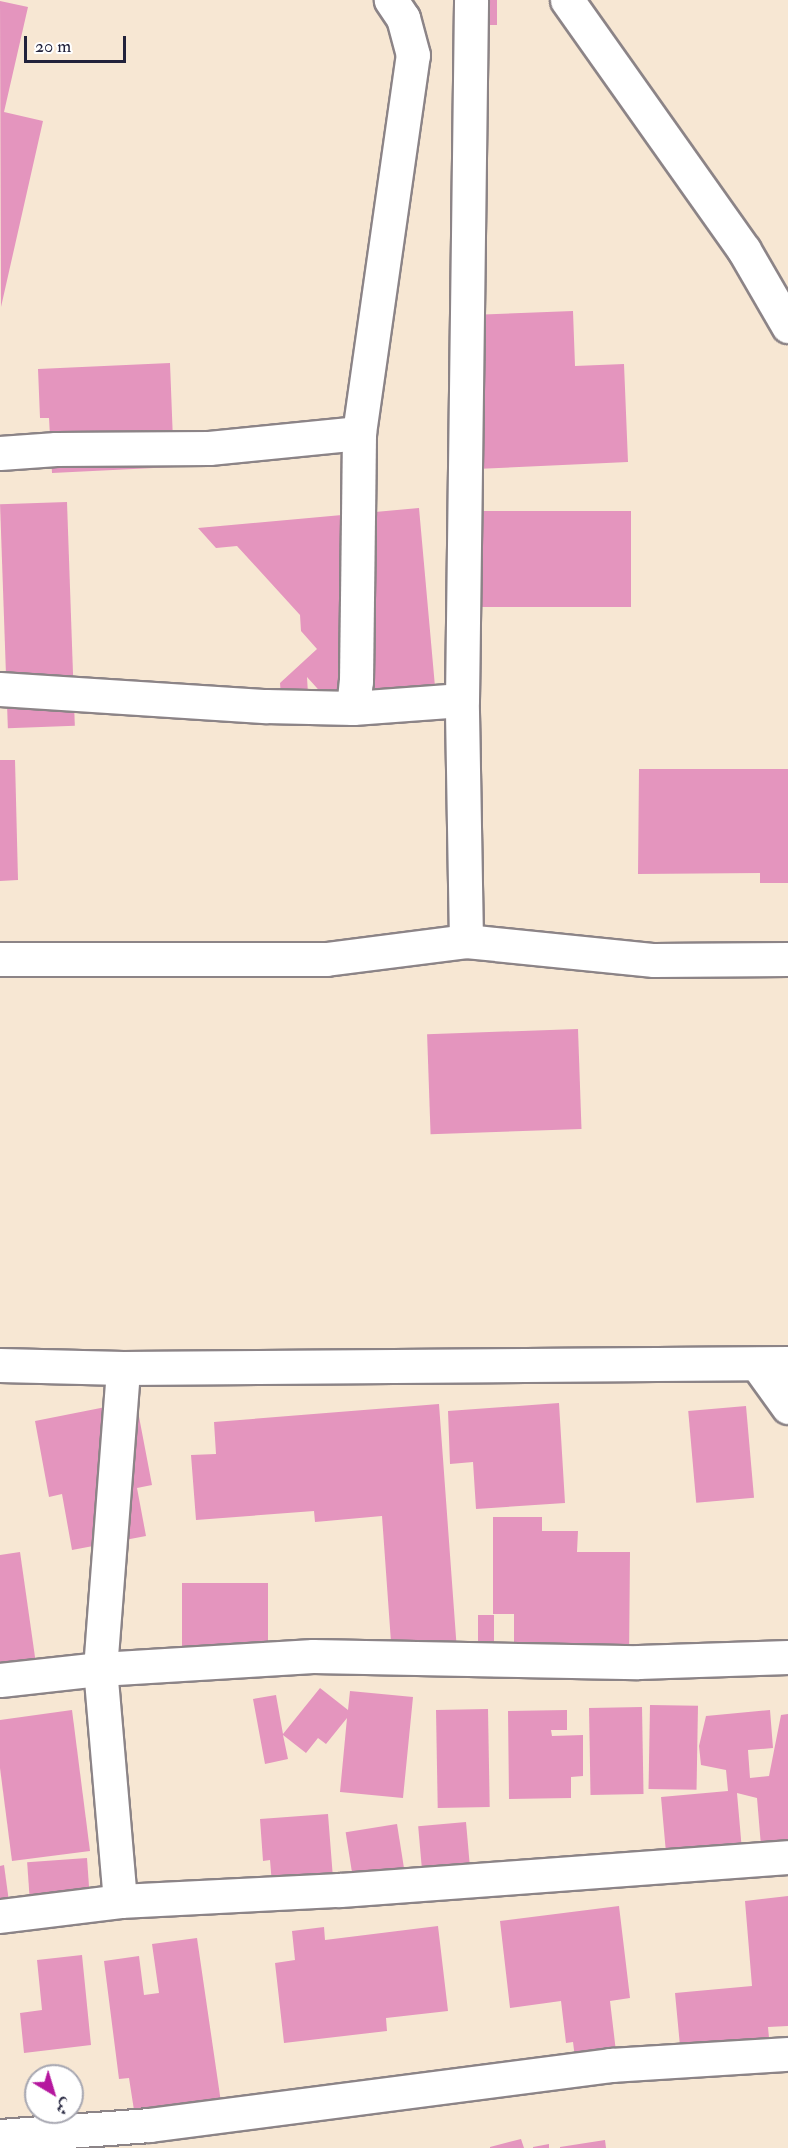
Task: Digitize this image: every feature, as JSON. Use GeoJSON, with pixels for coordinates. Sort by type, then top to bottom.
{"type":"FeatureCollection","features":[{"type":"Feature","properties":{"kind":"street"},"geometry":{"type":"LineString","coordinates":[[352,708],[356,681],[359,433],[413,55],[403,18],[390,0]]}},
{"type":"Feature","properties":{"kind":"street"},"geometry":{"type":"LineString","coordinates":[[466,941],[462,700],[471,0]]}},
{"type":"Feature","properties":{"kind":"street"},"geometry":{"type":"LineString","coordinates":[[567,0],[744,250],[788,326]]}},
{"type":"Feature","properties":{"kind":"street"},"geometry":{"type":"LineString","coordinates":[[0,453],[56,448],[209,448],[359,433]]}},
{"type":"Feature","properties":{"kind":"street"},"geometry":{"type":"LineString","coordinates":[[0,689],[266,706],[352,708],[462,700]]}},
{"type":"Feature","properties":{"kind":"street"},"geometry":{"type":"LineString","coordinates":[[0,959],[326,958],[466,941],[654,960],[788,959]]}},
{"type":"Feature","properties":{"kind":"street"},"geometry":{"type":"LineString","coordinates":[[0,1365],[123,1368],[773,1364],[788,1407]]}},
{"type":"Feature","properties":{"kind":"street"},"geometry":{"type":"LineString","coordinates":[[120,1901],[100,1669],[123,1368]]}},
{"type":"Feature","properties":{"kind":"street"},"geometry":{"type":"LineString","coordinates":[[0,1680],[100,1669],[313,1656],[638,1662],[788,1657]]}},
{"type":"Feature","properties":{"kind":"street"},"geometry":{"type":"LineString","coordinates":[[0,1916],[120,1901],[340,1890],[788,1857]]}},
{"type":"Feature","properties":{"kind":"street"},"geometry":{"type":"LineString","coordinates":[[0,2136],[130,2137],[611,2065],[788,2054]]}},
{"type":"Feature","properties":{"kind":"building"},"geometry":{"type":"Polygon","coordinates":[[[470,0],[497,0],[497,25],[470,25],[470,0]]]}},
{"type":"Feature","properties":{"kind":"building"},"geometry":{"type":"Polygon","coordinates":[[[0,1],[28,7],[4,112],[43,121],[1,307],[0,1]]]}},
{"type":"Feature","properties":{"kind":"building"},"geometry":{"type":"Polygon","coordinates":[[[573,311],[575,366],[624,364],[628,462],[476,469],[470,315],[573,311]]]}},
{"type":"Feature","properties":{"kind":"building"},"geometry":{"type":"Polygon","coordinates":[[[170,363],[174,467],[52,473],[49,418],[40,418],[38,369],[170,363]]]}},
{"type":"Feature","properties":{"kind":"building"},"geometry":{"type":"Polygon","coordinates":[[[67,502],[75,726],[8,728],[0,504],[67,502]]]}},
{"type":"Feature","properties":{"kind":"building"},"geometry":{"type":"Polygon","coordinates":[[[419,508],[437,709],[344,718],[307,677],[308,694],[281,697],[280,683],[317,649],[301,631],[300,615],[237,546],[216,548],[198,528],[419,508]]]}},
{"type":"Feature","properties":{"kind":"building"},"geometry":{"type":"Polygon","coordinates":[[[455,511],[631,511],[631,607],[455,607],[455,511]]]}},
{"type":"Feature","properties":{"kind":"building"},"geometry":{"type":"Polygon","coordinates":[[[0,760],[15,760],[18,880],[0,881],[0,760]]]}},
{"type":"Feature","properties":{"kind":"building"},"geometry":{"type":"Polygon","coordinates":[[[639,769],[788,769],[788,883],[760,883],[760,873],[638,874],[639,769]]]}},
{"type":"Feature","properties":{"kind":"building"},"geometry":{"type":"Polygon","coordinates":[[[578,1029],[581,1129],[431,1134],[427,1034],[578,1029]]]}},
{"type":"Feature","properties":{"kind":"building"},"geometry":{"type":"Polygon","coordinates":[[[136,1401],[152,1485],[137,1488],[146,1536],[72,1550],[62,1494],[49,1497],[35,1421],[136,1401]]]}},
{"type":"Feature","properties":{"kind":"building"},"geometry":{"type":"Polygon","coordinates":[[[559,1403],[565,1503],[476,1509],[473,1462],[450,1464],[448,1411],[559,1403]]]}},
{"type":"Feature","properties":{"kind":"building"},"geometry":{"type":"Polygon","coordinates":[[[439,1404],[457,1651],[392,1656],[382,1516],[315,1522],[314,1511],[196,1520],[191,1455],[216,1454],[214,1422],[439,1404]]]}},
{"type":"Feature","properties":{"kind":"building"},"geometry":{"type":"Polygon","coordinates":[[[746,1406],[754,1498],[696,1503],[688,1411],[746,1406]]]}},
{"type":"Feature","properties":{"kind":"building"},"geometry":{"type":"Polygon","coordinates":[[[493,1517],[542,1517],[542,1531],[578,1531],[577,1552],[630,1552],[629,1661],[514,1661],[514,1614],[493,1614],[493,1517]]]}},
{"type":"Feature","properties":{"kind":"building"},"geometry":{"type":"Polygon","coordinates":[[[20,1552],[36,1664],[0,1669],[0,1555],[20,1552]]]}},
{"type":"Feature","properties":{"kind":"building"},"geometry":{"type":"Polygon","coordinates":[[[182,1583],[268,1583],[268,1662],[182,1662],[182,1583]]]}},
{"type":"Feature","properties":{"kind":"building"},"geometry":{"type":"Polygon","coordinates":[[[478,1615],[494,1615],[494,1653],[478,1653],[478,1615]]]}},
{"type":"Feature","properties":{"kind":"building"},"geometry":{"type":"Polygon","coordinates":[[[320,1688],[348,1710],[350,1691],[413,1697],[403,1798],[340,1792],[347,1718],[326,1744],[318,1738],[306,1753],[283,1735],[288,1759],[265,1764],[253,1699],[276,1695],[283,1734],[320,1688]]]}},
{"type":"Feature","properties":{"kind":"building"},"geometry":{"type":"Polygon","coordinates":[[[650,1705],[698,1706],[697,1790],[649,1789],[650,1705]]]}},
{"type":"Feature","properties":{"kind":"building"},"geometry":{"type":"Polygon","coordinates":[[[642,1707],[644,1794],[591,1795],[589,1708],[642,1707]]]}},
{"type":"Feature","properties":{"kind":"building"},"geometry":{"type":"Polygon","coordinates":[[[488,1709],[490,1807],[438,1808],[436,1710],[488,1709]]]}},
{"type":"Feature","properties":{"kind":"building"},"geometry":{"type":"Polygon","coordinates":[[[72,1710],[90,1851],[12,1861],[0,1768],[0,1720],[72,1710]]]}},
{"type":"Feature","properties":{"kind":"building"},"geometry":{"type":"Polygon","coordinates":[[[567,1710],[567,1730],[551,1730],[552,1736],[583,1735],[583,1776],[571,1777],[571,1798],[509,1799],[508,1711],[567,1710]]]}},
{"type":"Feature","properties":{"kind":"building"},"geometry":{"type":"Polygon","coordinates":[[[770,1710],[773,1748],[748,1750],[750,1778],[769,1776],[781,1715],[788,1714],[788,1868],[763,1870],[757,1798],[737,1793],[743,1862],[667,1864],[661,1797],[728,1791],[726,1770],[701,1765],[699,1746],[706,1716],[770,1710]]]}},
{"type":"Feature","properties":{"kind":"building"},"geometry":{"type":"Polygon","coordinates":[[[328,1814],[334,1891],[273,1896],[270,1860],[263,1861],[260,1819],[328,1814]]]}},
{"type":"Feature","properties":{"kind":"building"},"geometry":{"type":"Polygon","coordinates":[[[466,1822],[472,1895],[425,1899],[418,1826],[466,1822]]]}},
{"type":"Feature","properties":{"kind":"building"},"geometry":{"type":"Polygon","coordinates":[[[397,1824],[408,1896],[357,1904],[346,1832],[397,1824]]]}},
{"type":"Feature","properties":{"kind":"building"},"geometry":{"type":"Polygon","coordinates":[[[87,1858],[92,1923],[32,1927],[27,1862],[87,1858]]]}},
{"type":"Feature","properties":{"kind":"building"},"geometry":{"type":"Polygon","coordinates":[[[4,1865],[12,1924],[0,1926],[0,1866],[4,1865]]]}},
{"type":"Feature","properties":{"kind":"building"},"geometry":{"type":"Polygon","coordinates":[[[788,1896],[788,2026],[768,2027],[771,2059],[682,2067],[675,1993],[752,1986],[745,1901],[788,1896]]]}},
{"type":"Feature","properties":{"kind":"building"},"geometry":{"type":"Polygon","coordinates":[[[619,1906],[630,1998],[610,2001],[619,2077],[578,2082],[573,2042],[566,2043],[561,2001],[510,2008],[500,1921],[619,1906]]]}},
{"type":"Feature","properties":{"kind":"building"},"geometry":{"type":"Polygon","coordinates":[[[438,1926],[448,2011],[386,2018],[387,2031],[284,2043],[275,1963],[295,1960],[292,1931],[324,1927],[325,1940],[438,1926]]]}},
{"type":"Feature","properties":{"kind":"building"},"geometry":{"type":"Polygon","coordinates":[[[197,1938],[224,2123],[138,2136],[129,2078],[119,2079],[104,1961],[139,1956],[144,1995],[159,1993],[152,1944],[197,1938]]]}},
{"type":"Feature","properties":{"kind":"building"},"geometry":{"type":"Polygon","coordinates":[[[82,1955],[91,2045],[24,2053],[20,2013],[42,2010],[37,1960],[82,1955]]]}},
{"type":"Feature","properties":{"kind":"building"},"geometry":{"type":"Polygon","coordinates":[[[521,2139],[524,2148],[490,2148],[490,2147],[521,2139]]]}},
{"type":"Feature","properties":{"kind":"building"},"geometry":{"type":"Polygon","coordinates":[[[605,2140],[606,2148],[560,2148],[560,2147],[605,2140]]]}},
{"type":"Feature","properties":{"kind":"building"},"geometry":{"type":"Polygon","coordinates":[[[549,2144],[549,2148],[533,2148],[533,2147],[549,2144]]]}}]}
